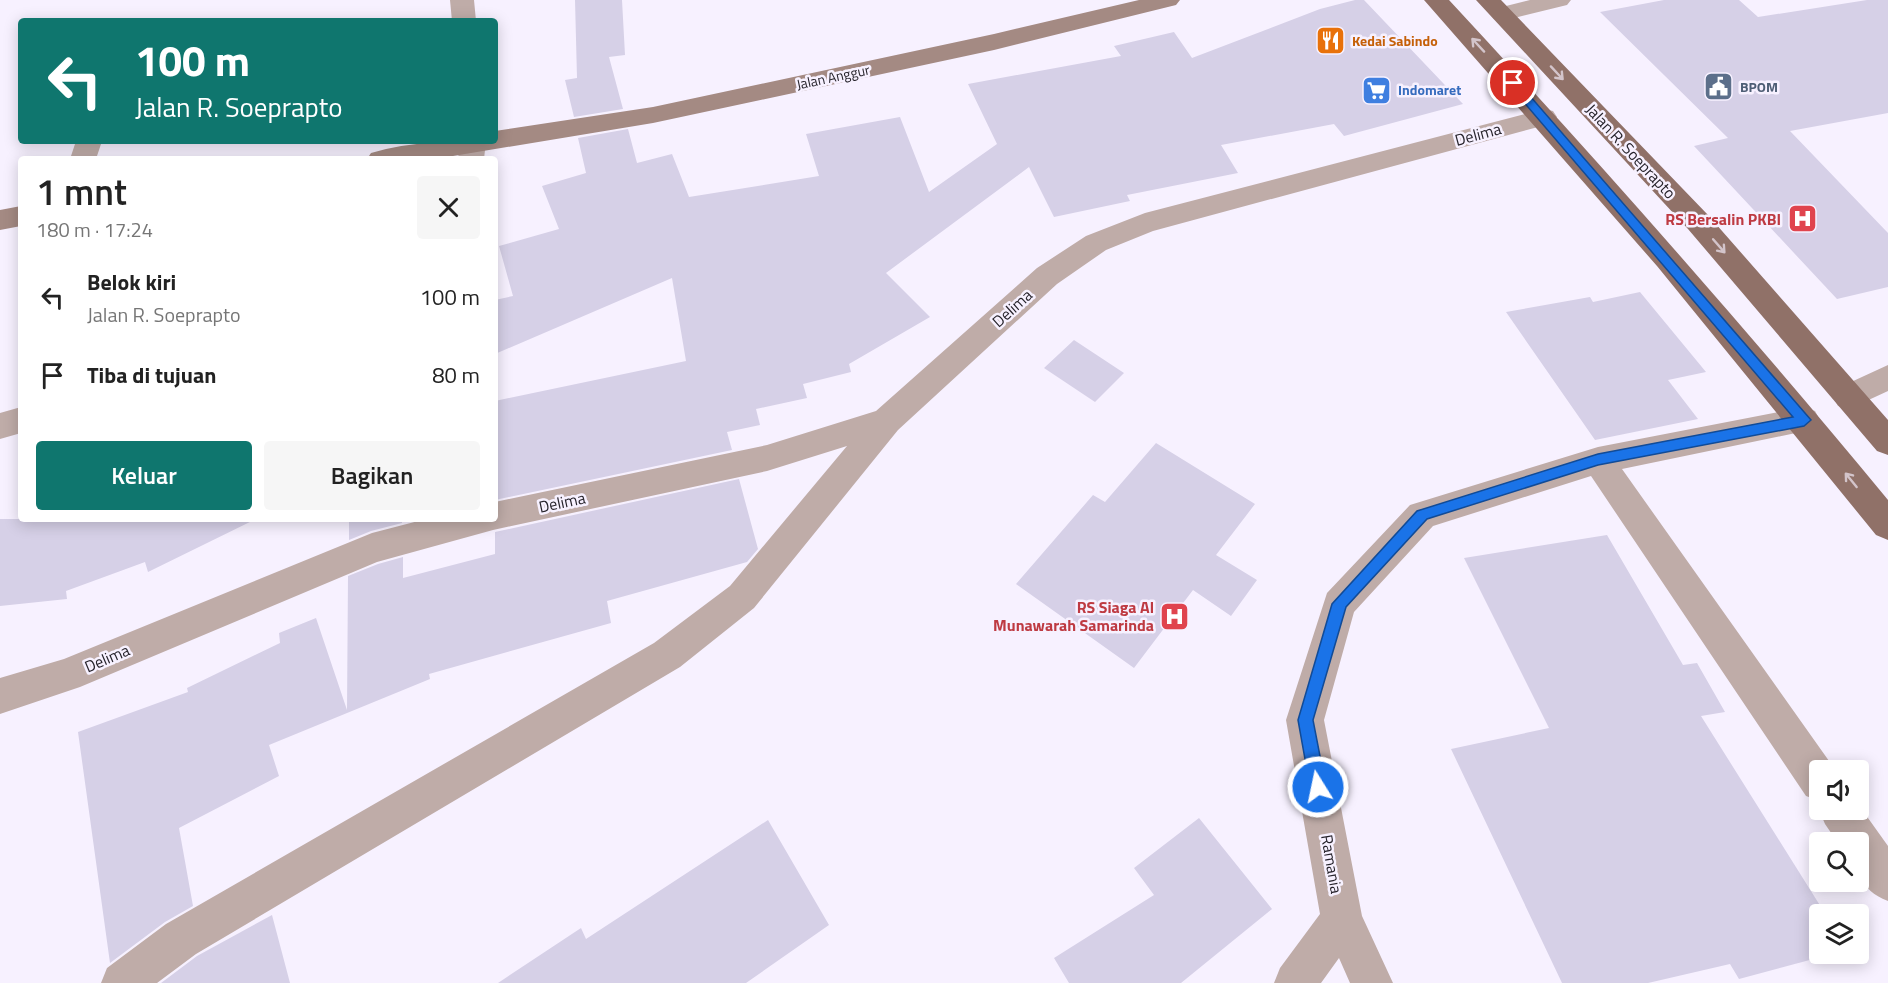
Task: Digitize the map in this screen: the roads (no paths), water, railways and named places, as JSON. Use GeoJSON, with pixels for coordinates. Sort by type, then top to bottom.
{"type":"FeatureCollection","features":[{"type":"Feature","properties":{"kind":"main road"},"geometry":{"type":"LineString","coordinates":[[1436,0],[1544,117],[1804,420],[1888,525]]}},
{"type":"Feature","properties":{"kind":"main road","name":"Jalan R. Soeprapto"},"geometry":{"type":"LineString","coordinates":[[1495,7],[1698,222],[1888,442]]}},
{"type":"Feature","properties":{"kind":"street"},"geometry":{"type":"LineString","coordinates":[[462,0],[464,18]]}},
{"type":"Feature","properties":{"kind":"street","name":"Jalan Anggur"},"geometry":{"type":"LineString","coordinates":[[498,142],[653,114],[994,42],[1168,0]]}},
{"type":"Feature","properties":{"kind":"street"},"geometry":{"type":"LineString","coordinates":[[1495,7],[1559,0]]}},
{"type":"Feature","properties":{"kind":"street","name":"Delima"},"geometry":{"type":"LineString","coordinates":[[498,515],[766,458],[886,421],[1047,276],[1096,243],[1145,223],[1544,117]]}},
{"type":"Feature","properties":{"kind":"street","name":"Jalan Anggur"},"geometry":{"type":"LineString","coordinates":[[402,156],[481,145]]}},
{"type":"Feature","properties":{"kind":"street"},"geometry":{"type":"LineString","coordinates":[[0,220],[18,217]]}},
{"type":"Feature","properties":{"kind":"street"},"geometry":{"type":"LineString","coordinates":[[1849,397],[1888,377]]}},
{"type":"Feature","properties":{"kind":"street","name":"Ramania"},"geometry":{"type":"LineString","coordinates":[[1372,983],[1342,919],[1305,720],[1339,604],[1422,515],[1598,459],[1804,420]]}},
{"type":"Feature","properties":{"kind":"street"},"geometry":{"type":"LineString","coordinates":[[0,426],[18,421]]}},
{"type":"Feature","properties":{"kind":"street"},"geometry":{"type":"LineString","coordinates":[[122,983],[181,939],[667,655],[742,597],[886,421]]}},
{"type":"Feature","properties":{"kind":"street"},"geometry":{"type":"LineString","coordinates":[[1598,459],[1809,766]]}},
{"type":"Feature","properties":{"kind":"street","name":"Delima"},"geometry":{"type":"LineString","coordinates":[[0,696],[67,675],[372,548],[471,522]]}},
{"type":"Feature","properties":{"kind":"street"},"geometry":{"type":"LineString","coordinates":[[1846,820],[1888,881]]}},
{"type":"Feature","properties":{"kind":"street"},"geometry":{"type":"LineString","coordinates":[[1295,983],[1342,919]]}},
{"type":"Feature","properties":{"kind":"place","name":"Kedai Sabindo"},"geometry":{"type":"Point","coordinates":[1331,41]}},
{"type":"Feature","properties":{"kind":"place","name":"BPOM"},"geometry":{"type":"Point","coordinates":[1719,87]}},
{"type":"Feature","properties":{"kind":"place","name":"Indomaret"},"geometry":{"type":"Point","coordinates":[1377,90]}},
{"type":"Feature","properties":{"kind":"place","name":"RS Bersalin PKBI"},"geometry":{"type":"Point","coordinates":[1802,219]}},
{"type":"Feature","properties":{"kind":"place","name":"RS Siaga Al Munawarah Samarinda"},"geometry":{"type":"Point","coordinates":[1175,616]}}]}
